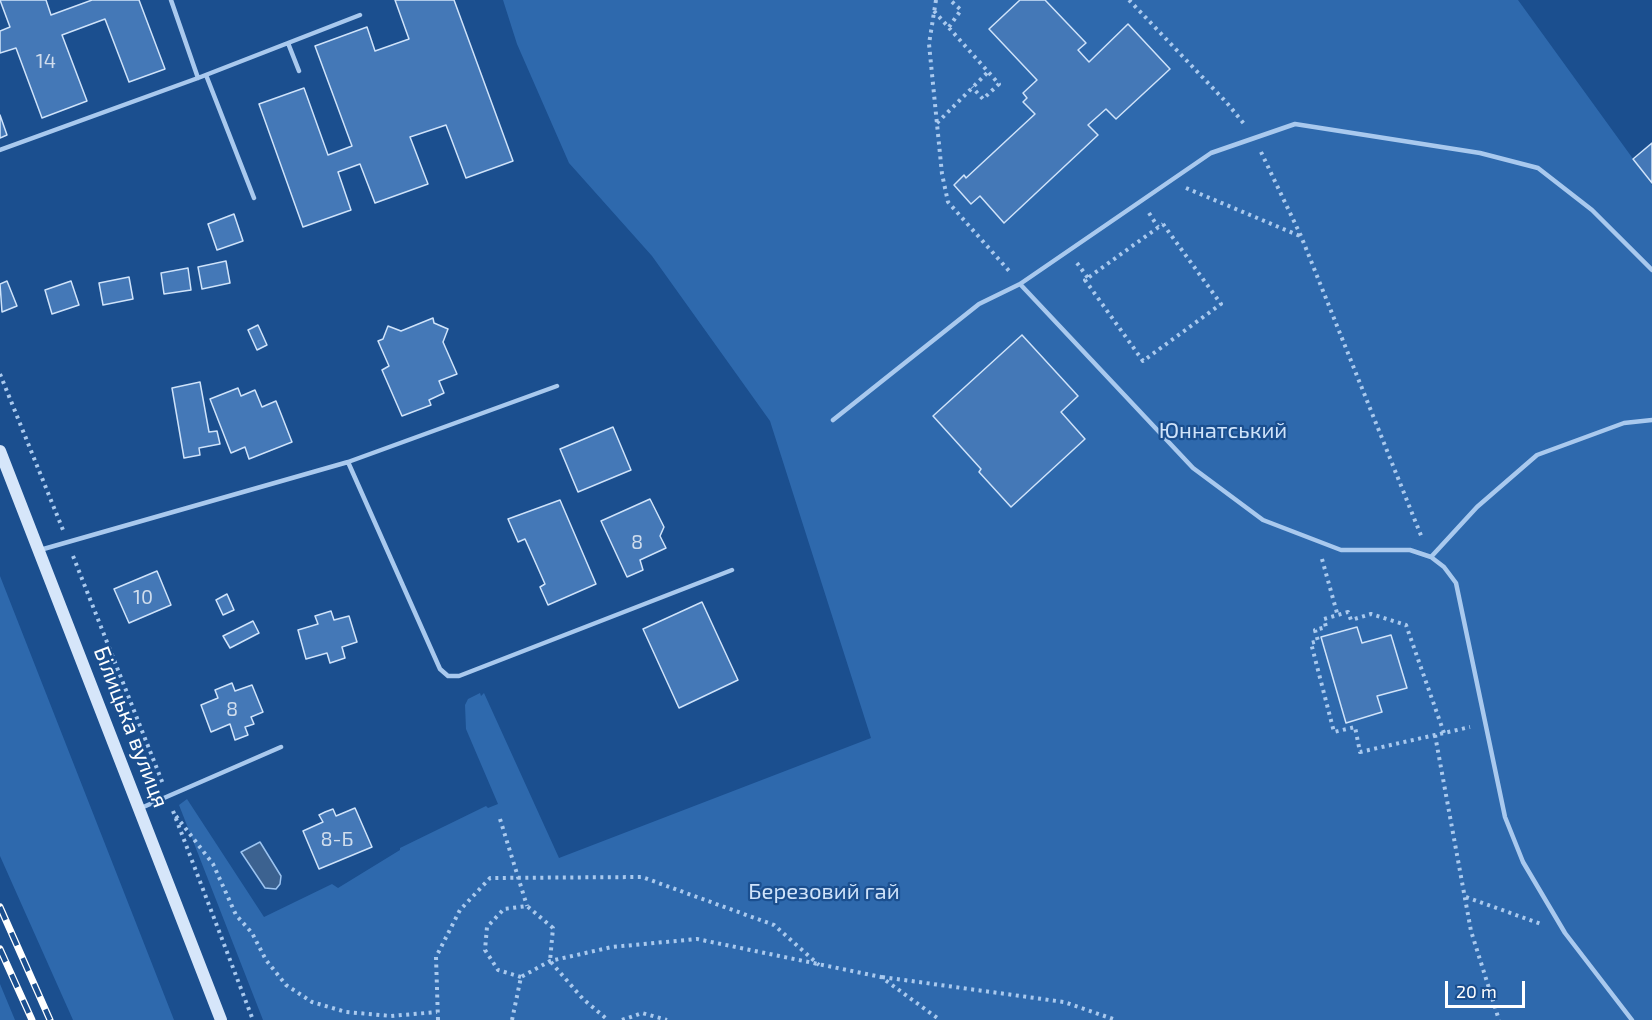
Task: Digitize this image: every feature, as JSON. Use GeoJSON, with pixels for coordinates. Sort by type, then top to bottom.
{"type":"FeatureCollection","features":[{"type":"Feature","properties":{"kind":"main road","name":"Білицька вулиця"},"geometry":{"type":"LineString","coordinates":[[0,451],[221,1020]]}},
{"type":"Feature","properties":{"kind":"lane"},"geometry":{"type":"LineString","coordinates":[[171,0],[198,78]]}},
{"type":"Feature","properties":{"kind":"lane"},"geometry":{"type":"LineString","coordinates":[[0,150],[198,78],[360,15]]}},
{"type":"Feature","properties":{"kind":"lane"},"geometry":{"type":"LineString","coordinates":[[288,43],[299,71]]}},
{"type":"Feature","properties":{"kind":"lane"},"geometry":{"type":"LineString","coordinates":[[206,75],[254,198]]}},
{"type":"Feature","properties":{"kind":"lane"},"geometry":{"type":"LineString","coordinates":[[833,420],[979,304],[1020,284],[1211,153],[1295,124],[1480,153],[1538,168],[1592,210],[1652,270]]}},
{"type":"Feature","properties":{"kind":"lane"},"geometry":{"type":"LineString","coordinates":[[1020,284],[1193,468],[1263,520],[1341,550],[1410,550],[1431,557],[1444,567],[1456,583],[1505,817],[1522,862],[1565,933],[1632,1020]]}},
{"type":"Feature","properties":{"kind":"lane"},"geometry":{"type":"LineString","coordinates":[[40,550],[348,462],[557,386]]}},
{"type":"Feature","properties":{"kind":"lane"},"geometry":{"type":"LineString","coordinates":[[1431,557],[1478,507],[1537,455],[1624,423],[1652,420]]}},
{"type":"Feature","properties":{"kind":"lane"},"geometry":{"type":"LineString","coordinates":[[348,462],[440,669],[448,676],[459,676],[732,570]]}},
{"type":"Feature","properties":{"kind":"lane"},"geometry":{"type":"LineString","coordinates":[[140,809],[281,747]]}},
{"type":"Feature","properties":{"kind":"path"},"geometry":{"type":"LineString","coordinates":[[936,0],[929,44],[942,174],[948,202],[1020,284]]}},
{"type":"Feature","properties":{"kind":"path"},"geometry":{"type":"LineString","coordinates":[[949,27],[961,10],[950,0]]}},
{"type":"Feature","properties":{"kind":"path"},"geometry":{"type":"LineString","coordinates":[[1130,0],[1227,103],[1254,138],[1301,236],[1431,557]]}},
{"type":"Feature","properties":{"kind":"path"},"geometry":{"type":"LineString","coordinates":[[934,10],[999,84],[983,99],[972,87]]}},
{"type":"Feature","properties":{"kind":"path"},"geometry":{"type":"LineString","coordinates":[[937,123],[988,72]]}},
{"type":"Feature","properties":{"kind":"path"},"geometry":{"type":"LineString","coordinates":[[1169,181],[1301,236]]}},
{"type":"Feature","properties":{"kind":"path"},"geometry":{"type":"LineString","coordinates":[[1163,224],[1221,304],[1143,361],[1086,280],[1163,224]]}},
{"type":"Feature","properties":{"kind":"path"},"geometry":{"type":"LineString","coordinates":[[0,374],[168,796],[253,1020]]}},
{"type":"Feature","properties":{"kind":"path"},"geometry":{"type":"LineString","coordinates":[[1317,540],[1337,613]]}},
{"type":"Feature","properties":{"kind":"path"},"geometry":{"type":"LineString","coordinates":[[1444,733],[1406,625],[1371,614],[1351,620],[1348,612],[1337,613],[1324,619],[1326,627],[1315,630],[1318,641],[1311,643],[1334,732],[1355,728],[1360,752],[1444,733],[1485,723]]}},
{"type":"Feature","properties":{"kind":"path"},"geometry":{"type":"LineString","coordinates":[[1435,735],[1472,930],[1499,1020]]}},
{"type":"Feature","properties":{"kind":"path"},"geometry":{"type":"LineString","coordinates":[[174,814],[213,864],[236,915],[252,933],[266,960],[286,985],[312,1002],[346,1012],[391,1016],[437,1011]]}},
{"type":"Feature","properties":{"kind":"path"},"geometry":{"type":"LineString","coordinates":[[500,819],[527,906],[553,928],[549,961],[583,999],[608,1020]]}},
{"type":"Feature","properties":{"kind":"path"},"geometry":{"type":"LineString","coordinates":[[438,1020],[436,957],[460,910],[490,878],[642,877],[774,925],[819,964]]}},
{"type":"Feature","properties":{"kind":"path"},"geometry":{"type":"LineString","coordinates":[[1465,897],[1565,933]]}},
{"type":"Feature","properties":{"kind":"path"},"geometry":{"type":"LineString","coordinates":[[527,906],[504,909],[487,927],[486,938],[485,950],[498,970],[521,977],[549,961],[612,947],[697,939],[881,977],[1064,1002],[1116,1020]]}},
{"type":"Feature","properties":{"kind":"path"},"geometry":{"type":"LineString","coordinates":[[512,1020],[521,977]]}},
{"type":"Feature","properties":{"kind":"path"},"geometry":{"type":"LineString","coordinates":[[881,977],[940,1020]]}},
{"type":"Feature","properties":{"kind":"path"},"geometry":{"type":"LineString","coordinates":[[622,1020],[642,1013],[667,1020]]}},
{"type":"Feature","properties":{"kind":"green space","name":"Юннатський"},"geometry":{"type":"Polygon","coordinates":[[[503,0],[1518,0],[1652,185],[1652,1020],[263,1020],[179,805],[187,799],[264,917],[332,884],[338,888],[400,848],[486,806],[488,808],[498,804],[466,729],[465,705],[468,699],[480,693],[481,696],[484,693],[559,858],[871,738],[770,421],[652,256],[569,163],[517,44],[503,0]]]}},
{"type":"Feature","properties":{"kind":"green space"},"geometry":{"type":"Polygon","coordinates":[[[0,576],[174,1020],[73,1020],[0,856],[0,576]]]}},
{"type":"Feature","properties":{"kind":"green space"},"geometry":{"type":"Polygon","coordinates":[[[0,984],[15,1020],[0,1020],[0,984]]]}},
{"type":"Feature","properties":{"kind":"shaded area"},"geometry":{"type":"Polygon","coordinates":[[[260,842],[281,876],[280,884],[276,889],[265,888],[241,852],[260,842]]]}},
{"type":"Feature","properties":{"kind":"building"},"geometry":{"type":"Polygon","coordinates":[[[0,0],[46,0],[51,15],[92,0],[139,0],[165,69],[129,82],[105,19],[62,35],[87,101],[42,118],[16,48],[0,53],[0,31],[10,27],[0,0]]]}},
{"type":"Feature","properties":{"kind":"building"},"geometry":{"type":"Polygon","coordinates":[[[395,0],[454,0],[513,161],[466,178],[446,125],[410,137],[428,184],[375,203],[360,164],[338,172],[351,210],[303,227],[259,104],[304,88],[328,155],[352,146],[315,46],[367,27],[375,51],[409,39],[395,0]]]}},
{"type":"Feature","properties":{"kind":"building"},"geometry":{"type":"Polygon","coordinates":[[[1020,0],[1045,0],[1086,43],[1078,50],[1089,62],[1128,24],[1170,69],[1116,119],[1106,109],[1088,125],[1098,135],[1004,223],[980,196],[971,204],[954,185],[964,175],[966,178],[1035,114],[1023,102],[1027,98],[1023,93],[1037,80],[989,29],[1020,0]]]}},
{"type":"Feature","properties":{"kind":"building"},"geometry":{"type":"Polygon","coordinates":[[[0,115],[7,135],[0,138],[0,115]]]}},
{"type":"Feature","properties":{"kind":"building"},"geometry":{"type":"Polygon","coordinates":[[[1652,143],[1652,183],[1633,159],[1652,143]]]}},
{"type":"Feature","properties":{"kind":"building"},"geometry":{"type":"Polygon","coordinates":[[[234,214],[243,241],[217,250],[208,224],[234,214]]]}},
{"type":"Feature","properties":{"kind":"building"},"geometry":{"type":"Polygon","coordinates":[[[226,261],[230,283],[202,289],[198,267],[226,261]]]}},
{"type":"Feature","properties":{"kind":"building"},"geometry":{"type":"Polygon","coordinates":[[[188,268],[191,290],[164,294],[161,273],[188,268]]]}},
{"type":"Feature","properties":{"kind":"building"},"geometry":{"type":"Polygon","coordinates":[[[129,277],[133,299],[103,305],[99,283],[129,277]]]}},
{"type":"Feature","properties":{"kind":"building"},"geometry":{"type":"Polygon","coordinates":[[[7,281],[17,306],[2,312],[0,284],[7,281]]]}},
{"type":"Feature","properties":{"kind":"building"},"geometry":{"type":"Polygon","coordinates":[[[71,281],[79,305],[52,314],[45,290],[71,281]]]}},
{"type":"Feature","properties":{"kind":"building"},"geometry":{"type":"Polygon","coordinates":[[[433,318],[434,323],[448,329],[443,342],[457,374],[439,381],[444,393],[429,400],[431,405],[402,416],[382,370],[389,366],[378,341],[383,339],[388,326],[401,331],[433,318]]]}},
{"type":"Feature","properties":{"kind":"building"},"geometry":{"type":"Polygon","coordinates":[[[258,325],[267,345],[257,350],[248,330],[258,325]]]}},
{"type":"Feature","properties":{"kind":"building"},"geometry":{"type":"Polygon","coordinates":[[[1022,335],[1078,396],[1061,412],[1085,439],[1011,507],[979,472],[981,469],[933,416],[1022,335]]]}},
{"type":"Feature","properties":{"kind":"building"},"geometry":{"type":"Polygon","coordinates":[[[200,382],[209,432],[217,431],[220,444],[199,448],[200,455],[184,458],[172,388],[200,382]]]}},
{"type":"Feature","properties":{"kind":"building"},"geometry":{"type":"Polygon","coordinates":[[[238,388],[241,396],[255,390],[262,407],[276,401],[292,442],[249,459],[245,447],[231,453],[210,399],[238,388]]]}},
{"type":"Feature","properties":{"kind":"building"},"geometry":{"type":"Polygon","coordinates":[[[613,427],[631,470],[578,492],[560,449],[613,427]]]}},
{"type":"Feature","properties":{"kind":"building"},"geometry":{"type":"Polygon","coordinates":[[[650,499],[664,527],[660,536],[666,548],[640,560],[643,570],[627,577],[601,521],[650,499]]]}},
{"type":"Feature","properties":{"kind":"building"},"geometry":{"type":"Polygon","coordinates":[[[560,500],[596,584],[548,605],[540,587],[545,584],[525,539],[518,542],[508,519],[560,500]]]}},
{"type":"Feature","properties":{"kind":"building"},"geometry":{"type":"Polygon","coordinates":[[[157,571],[171,605],[129,623],[114,589],[157,571]]]}},
{"type":"Feature","properties":{"kind":"building"},"geometry":{"type":"Polygon","coordinates":[[[227,594],[234,610],[223,615],[216,600],[227,594]]]}},
{"type":"Feature","properties":{"kind":"building"},"geometry":{"type":"Polygon","coordinates":[[[702,602],[738,680],[679,708],[643,629],[702,602]]]}},
{"type":"Feature","properties":{"kind":"building"},"geometry":{"type":"Polygon","coordinates":[[[331,611],[334,620],[349,616],[357,642],[342,647],[345,658],[330,663],[327,653],[306,659],[298,630],[318,624],[315,616],[331,611]]]}},
{"type":"Feature","properties":{"kind":"building"},"geometry":{"type":"Polygon","coordinates":[[[253,621],[259,633],[230,648],[223,636],[253,621]]]}},
{"type":"Feature","properties":{"kind":"building"},"geometry":{"type":"Polygon","coordinates":[[[1357,627],[1362,643],[1391,635],[1407,688],[1377,696],[1382,712],[1346,723],[1321,637],[1357,627]]]}},
{"type":"Feature","properties":{"kind":"building"},"geometry":{"type":"Polygon","coordinates":[[[232,683],[235,691],[252,685],[263,712],[251,717],[254,724],[245,727],[248,735],[235,740],[230,724],[211,732],[201,705],[218,698],[215,690],[232,683]]]}},
{"type":"Feature","properties":{"kind":"building"},"geometry":{"type":"Polygon","coordinates":[[[355,808],[372,847],[319,869],[303,831],[323,822],[319,815],[325,812],[333,809],[336,816],[355,808]]]}},
{"type":"Feature","properties":{"kind":"railway"},"geometry":{"type":"LineString","coordinates":[[0,907],[50,1020]]}},
{"type":"Feature","properties":{"kind":"railway"},"geometry":{"type":"LineString","coordinates":[[0,949],[32,1020]]}},
{"type":"Feature","properties":{"kind":"park label","name":"Березовий гай"},"geometry":{"type":"Point","coordinates":[824,892]}}]}
